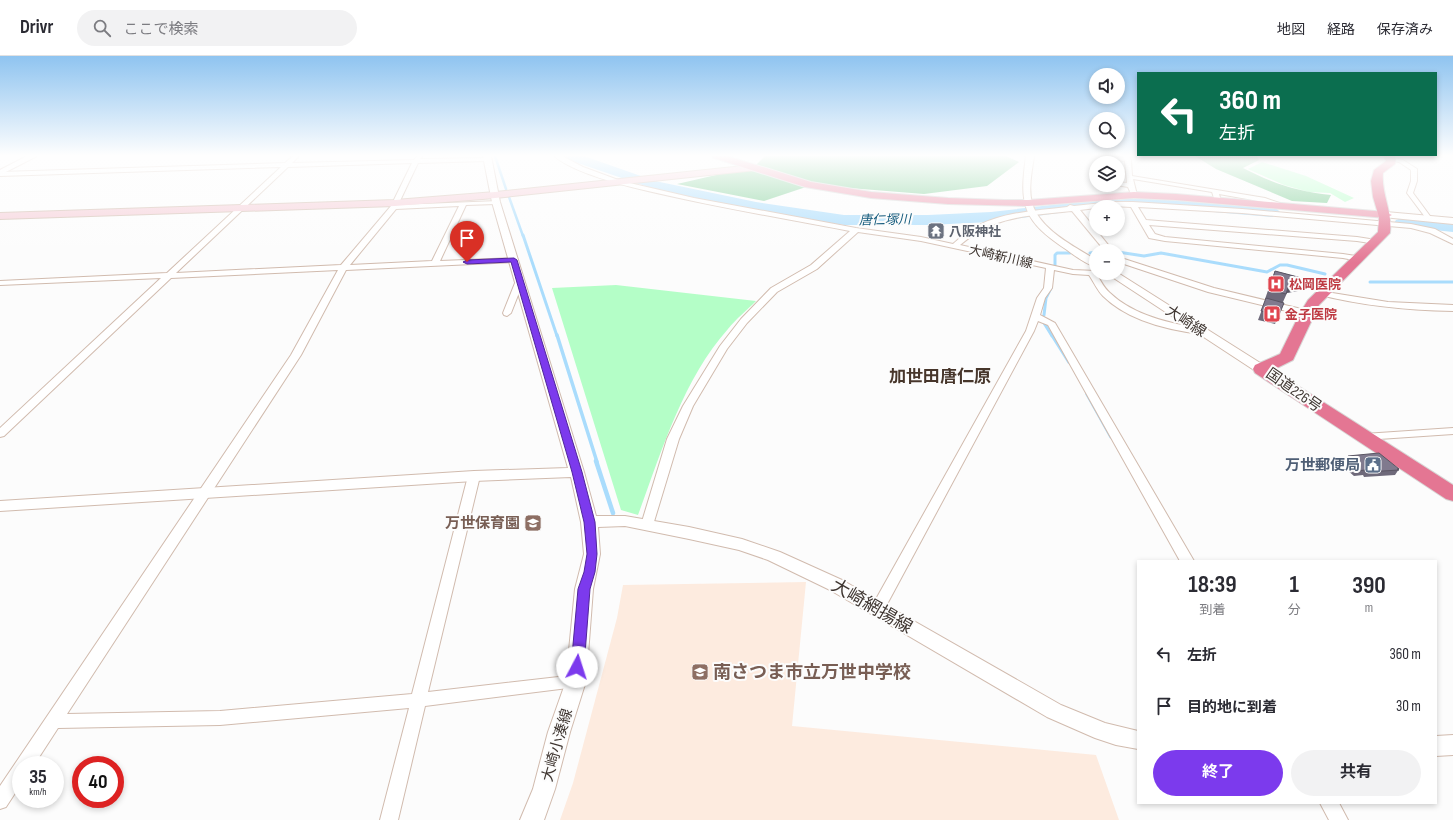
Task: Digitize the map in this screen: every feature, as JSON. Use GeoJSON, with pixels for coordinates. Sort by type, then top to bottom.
{"type":"FeatureCollection","features":[{"type":"Feature","properties":{"kind":"highway"},"geometry":{"type":"LineString","coordinates":[[1377,192],[1386,219]]}},
{"type":"Feature","properties":{"kind":"highway","name":"国道226号"},"geometry":{"type":"LineString","coordinates":[[1261,369],[1287,357],[1313,303],[1384,233],[1386,219]]}},
{"type":"Feature","properties":{"kind":"highway","name":"国道226号"},"geometry":{"type":"LineString","coordinates":[[1261,369],[1453,494]]}},
{"type":"Feature","properties":{"kind":"main road"},"geometry":{"type":"LineString","coordinates":[[0,216],[240,208],[394,205],[496,199],[548,192]]}},
{"type":"Feature","properties":{"kind":"main road"},"geometry":{"type":"LineString","coordinates":[[846,192],[1031,210],[1061,202],[1132,195],[1217,196],[1288,207],[1386,219]]}},
{"type":"Feature","properties":{"kind":"street"},"geometry":{"type":"LineString","coordinates":[[0,434],[258,192]]}},
{"type":"Feature","properties":{"kind":"street"},"geometry":{"type":"LineString","coordinates":[[30,756],[296,355],[344,267],[394,205],[401,192]]}},
{"type":"Feature","properties":{"kind":"street","name":"大崎小湊線"},"geometry":{"type":"LineString","coordinates":[[494,192],[577,472],[590,522],[592,554],[584,589],[576,681],[559,732],[544,789],[532,820]]}},
{"type":"Feature","properties":{"kind":"street","name":"大崎新川線"},"geometry":{"type":"LineString","coordinates":[[663,192],[694,200],[856,230],[921,239],[1050,267],[1089,272]]}},
{"type":"Feature","properties":{"kind":"street"},"geometry":{"type":"LineString","coordinates":[[1028,192],[1031,210],[1048,231],[1089,259]]}},
{"type":"Feature","properties":{"kind":"street"},"geometry":{"type":"LineString","coordinates":[[1128,192],[1132,195],[1242,211],[1453,221]]}},
{"type":"Feature","properties":{"kind":"street"},"geometry":{"type":"LineString","coordinates":[[1132,192],[1143,222],[1152,236],[1165,239],[1343,256],[1359,259]]}},
{"type":"Feature","properties":{"kind":"street"},"geometry":{"type":"LineString","coordinates":[[1197,192],[1217,196]]}},
{"type":"Feature","properties":{"kind":"street"},"geometry":{"type":"LineString","coordinates":[[1411,192],[1410,193],[1430,220]]}},
{"type":"Feature","properties":{"kind":"street"},"geometry":{"type":"LineString","coordinates":[[955,246],[970,232],[1010,216],[1031,210],[1112,204],[1132,195]]}},
{"type":"Feature","properties":{"kind":"street"},"geometry":{"type":"LineString","coordinates":[[394,205],[463,204],[496,199]]}},
{"type":"Feature","properties":{"kind":"street"},"geometry":{"type":"LineString","coordinates":[[1061,202],[1074,208],[1104,244]]}},
{"type":"Feature","properties":{"kind":"street"},"geometry":{"type":"LineString","coordinates":[[435,263],[463,204]]}},
{"type":"Feature","properties":{"kind":"street"},"geometry":{"type":"LineString","coordinates":[[1386,219],[1428,229],[1453,242]]}},
{"type":"Feature","properties":{"kind":"street"},"geometry":{"type":"LineString","coordinates":[[1143,222],[1357,239],[1376,242]]}},
{"type":"Feature","properties":{"kind":"street"},"geometry":{"type":"LineString","coordinates":[[647,525],[673,439],[688,406],[723,348],[744,321],[774,290],[814,267],[856,230]]}},
{"type":"Feature","properties":{"kind":"street"},"geometry":{"type":"LineString","coordinates":[[0,283],[514,260]]}},
{"type":"Feature","properties":{"kind":"street"},"geometry":{"type":"LineString","coordinates":[[1125,261],[1211,290],[1307,313]]}},
{"type":"Feature","properties":{"kind":"street"},"geometry":{"type":"LineString","coordinates":[[878,608],[1030,331],[1041,298],[1048,288],[1050,267]]}},
{"type":"Feature","properties":{"kind":"street"},"geometry":{"type":"LineString","coordinates":[[507,313],[520,280]]}},
{"type":"Feature","properties":{"kind":"street"},"geometry":{"type":"LineString","coordinates":[[1098,280],[1106,294],[1134,312],[1185,330],[1201,331]]}},
{"type":"Feature","properties":{"kind":"street","name":"大崎線"},"geometry":{"type":"LineString","coordinates":[[1122,280],[1261,369]]}},
{"type":"Feature","properties":{"kind":"street"},"geometry":{"type":"LineString","coordinates":[[1323,293],[1368,303],[1406,307],[1453,308]]}},
{"type":"Feature","properties":{"kind":"street"},"geometry":{"type":"LineString","coordinates":[[1034,316],[1051,323],[1186,560]]}},
{"type":"Feature","properties":{"kind":"street"},"geometry":{"type":"LineString","coordinates":[[1364,437],[1453,431]]}},
{"type":"Feature","properties":{"kind":"street"},"geometry":{"type":"LineString","coordinates":[[0,506],[474,476],[577,472]]}},
{"type":"Feature","properties":{"kind":"street"},"geometry":{"type":"LineString","coordinates":[[389,820],[474,476]]}},
{"type":"Feature","properties":{"kind":"street","name":"大崎網揚線"},"geometry":{"type":"LineString","coordinates":[[590,522],[625,521],[647,525],[742,545],[774,556],[836,585],[878,608],[1054,711],[1088,727],[1121,738],[1137,740]]}},
{"type":"Feature","properties":{"kind":"street"},"geometry":{"type":"LineString","coordinates":[[53,721],[220,718],[418,700],[576,681]]}},
{"type":"Feature","properties":{"kind":"street"},"geometry":{"type":"LineString","coordinates":[[1437,746],[1453,744]]}},
{"type":"Feature","properties":{"kind":"street"},"geometry":{"type":"LineString","coordinates":[[0,801],[12,783]]}},
{"type":"Feature","properties":{"kind":"street"},"geometry":{"type":"LineString","coordinates":[[1330,804],[1339,820]]}},
{"type":"Feature","properties":{"kind":"shaded area","name":"南さつま市立万世中学校"},"geometry":{"type":"Polygon","coordinates":[[[806,582],[792,726],[1096,755],[1119,820],[560,820],[573,783],[617,618],[623,585],[806,582]]]}},
{"type":"Feature","properties":{"kind":"green space"},"geometry":{"type":"Polygon","coordinates":[[[716,192],[792,192],[764,201],[716,192]]]}},
{"type":"Feature","properties":{"kind":"green space"},"geometry":{"type":"Polygon","coordinates":[[[895,192],[942,192],[924,194],[895,192]]]}},
{"type":"Feature","properties":{"kind":"green space"},"geometry":{"type":"Polygon","coordinates":[[[1270,192],[1311,192],[1331,195],[1327,203],[1292,201],[1270,192]]]}},
{"type":"Feature","properties":{"kind":"green space"},"geometry":{"type":"Polygon","coordinates":[[[1308,192],[1340,192],[1354,198],[1345,202],[1330,193],[1308,192]]]}},
{"type":"Feature","properties":{"kind":"green space"},"geometry":{"type":"Polygon","coordinates":[[[616,285],[756,301],[728,329],[698,370],[686,393],[665,442],[638,515],[621,510],[552,288],[616,285]]]}},
{"type":"Feature","properties":{"kind":"building"},"geometry":{"type":"Polygon","coordinates":[[[1275,271],[1313,281],[1289,285],[1286,294],[1269,290],[1275,271]]]}},
{"type":"Feature","properties":{"kind":"building"},"geometry":{"type":"Polygon","coordinates":[[[1266,298],[1284,303],[1279,315],[1261,311],[1266,298]]]}},
{"type":"Feature","properties":{"kind":"building"},"geometry":{"type":"Polygon","coordinates":[[[1379,453],[1399,470],[1367,472],[1365,470],[1357,471],[1342,458],[1350,458],[1348,456],[1379,453]]]}},
{"type":"Feature","properties":{"kind":"waterway","name":"唐仁塚川"},"geometry":{"type":"LineString","coordinates":[[686,192],[756,207],[844,220],[928,220],[991,217],[1112,202],[1143,202],[1272,212]]}},
{"type":"Feature","properties":{"kind":"waterway"},"geometry":{"type":"LineString","coordinates":[[509,197],[523,236]]}},
{"type":"Feature","properties":{"kind":"waterway","name":"唐仁塚川"},"geometry":{"type":"LineString","coordinates":[[1402,223],[1453,227]]}},
{"type":"Feature","properties":{"kind":"waterway"},"geometry":{"type":"LineString","coordinates":[[523,235],[557,336]]}},
{"type":"Feature","properties":{"kind":"waterway"},"geometry":{"type":"LineString","coordinates":[[1055,265],[1055,255],[1057,253],[1070,253]]}},
{"type":"Feature","properties":{"kind":"waterway"},"geometry":{"type":"LineString","coordinates":[[1125,253],[1144,256],[1161,253],[1267,272],[1280,265],[1287,265],[1325,274]]}},
{"type":"Feature","properties":{"kind":"waterway"},"geometry":{"type":"LineString","coordinates":[[1370,282],[1453,282]]}},
{"type":"Feature","properties":{"kind":"waterway"},"geometry":{"type":"LineString","coordinates":[[1044,315],[1046,298],[1051,288]]}},
{"type":"Feature","properties":{"kind":"waterway"},"geometry":{"type":"LineString","coordinates":[[1044,323],[1052,336]]}},
{"type":"Feature","properties":{"kind":"waterway"},"geometry":{"type":"LineString","coordinates":[[557,335],[597,462]]}},
{"type":"Feature","properties":{"kind":"waterway"},"geometry":{"type":"LineString","coordinates":[[1052,335],[1069,362]]}},
{"type":"Feature","properties":{"kind":"waterway"},"geometry":{"type":"LineString","coordinates":[[1087,394],[1111,437]]}},
{"type":"Feature","properties":{"kind":"waterway"},"geometry":{"type":"LineString","coordinates":[[596,461],[613,513]]}},
{"type":"Feature","properties":{"kind":"place","name":"八阪神社"},"geometry":{"type":"Point","coordinates":[936,231]}},
{"type":"Feature","properties":{"kind":"place","name":"松岡医院"},"geometry":{"type":"Point","coordinates":[1276,284]}},
{"type":"Feature","properties":{"kind":"place","name":"金子医院"},"geometry":{"type":"Point","coordinates":[1272,314]}},
{"type":"Feature","properties":{"kind":"place","name":"万世郵便局"},"geometry":{"type":"Point","coordinates":[1373,465]}},
{"type":"Feature","properties":{"kind":"place","name":"万世保育園"},"geometry":{"type":"Point","coordinates":[533,523]}},
{"type":"Feature","properties":{"kind":"place","name":"南さつま市立万世中学校"},"geometry":{"type":"Point","coordinates":[700,672]}},
{"type":"Feature","properties":{"kind":"district","name":"加世田唐仁原"},"geometry":{"type":"Point","coordinates":[940,376]}},
{"type":"Feature","properties":{"kind":"route"},"geometry":{"type":"LineString","coordinates":[[467,262],[514,260],[577,472],[590,522],[592,554],[584,589],[577,667]]}}]}
